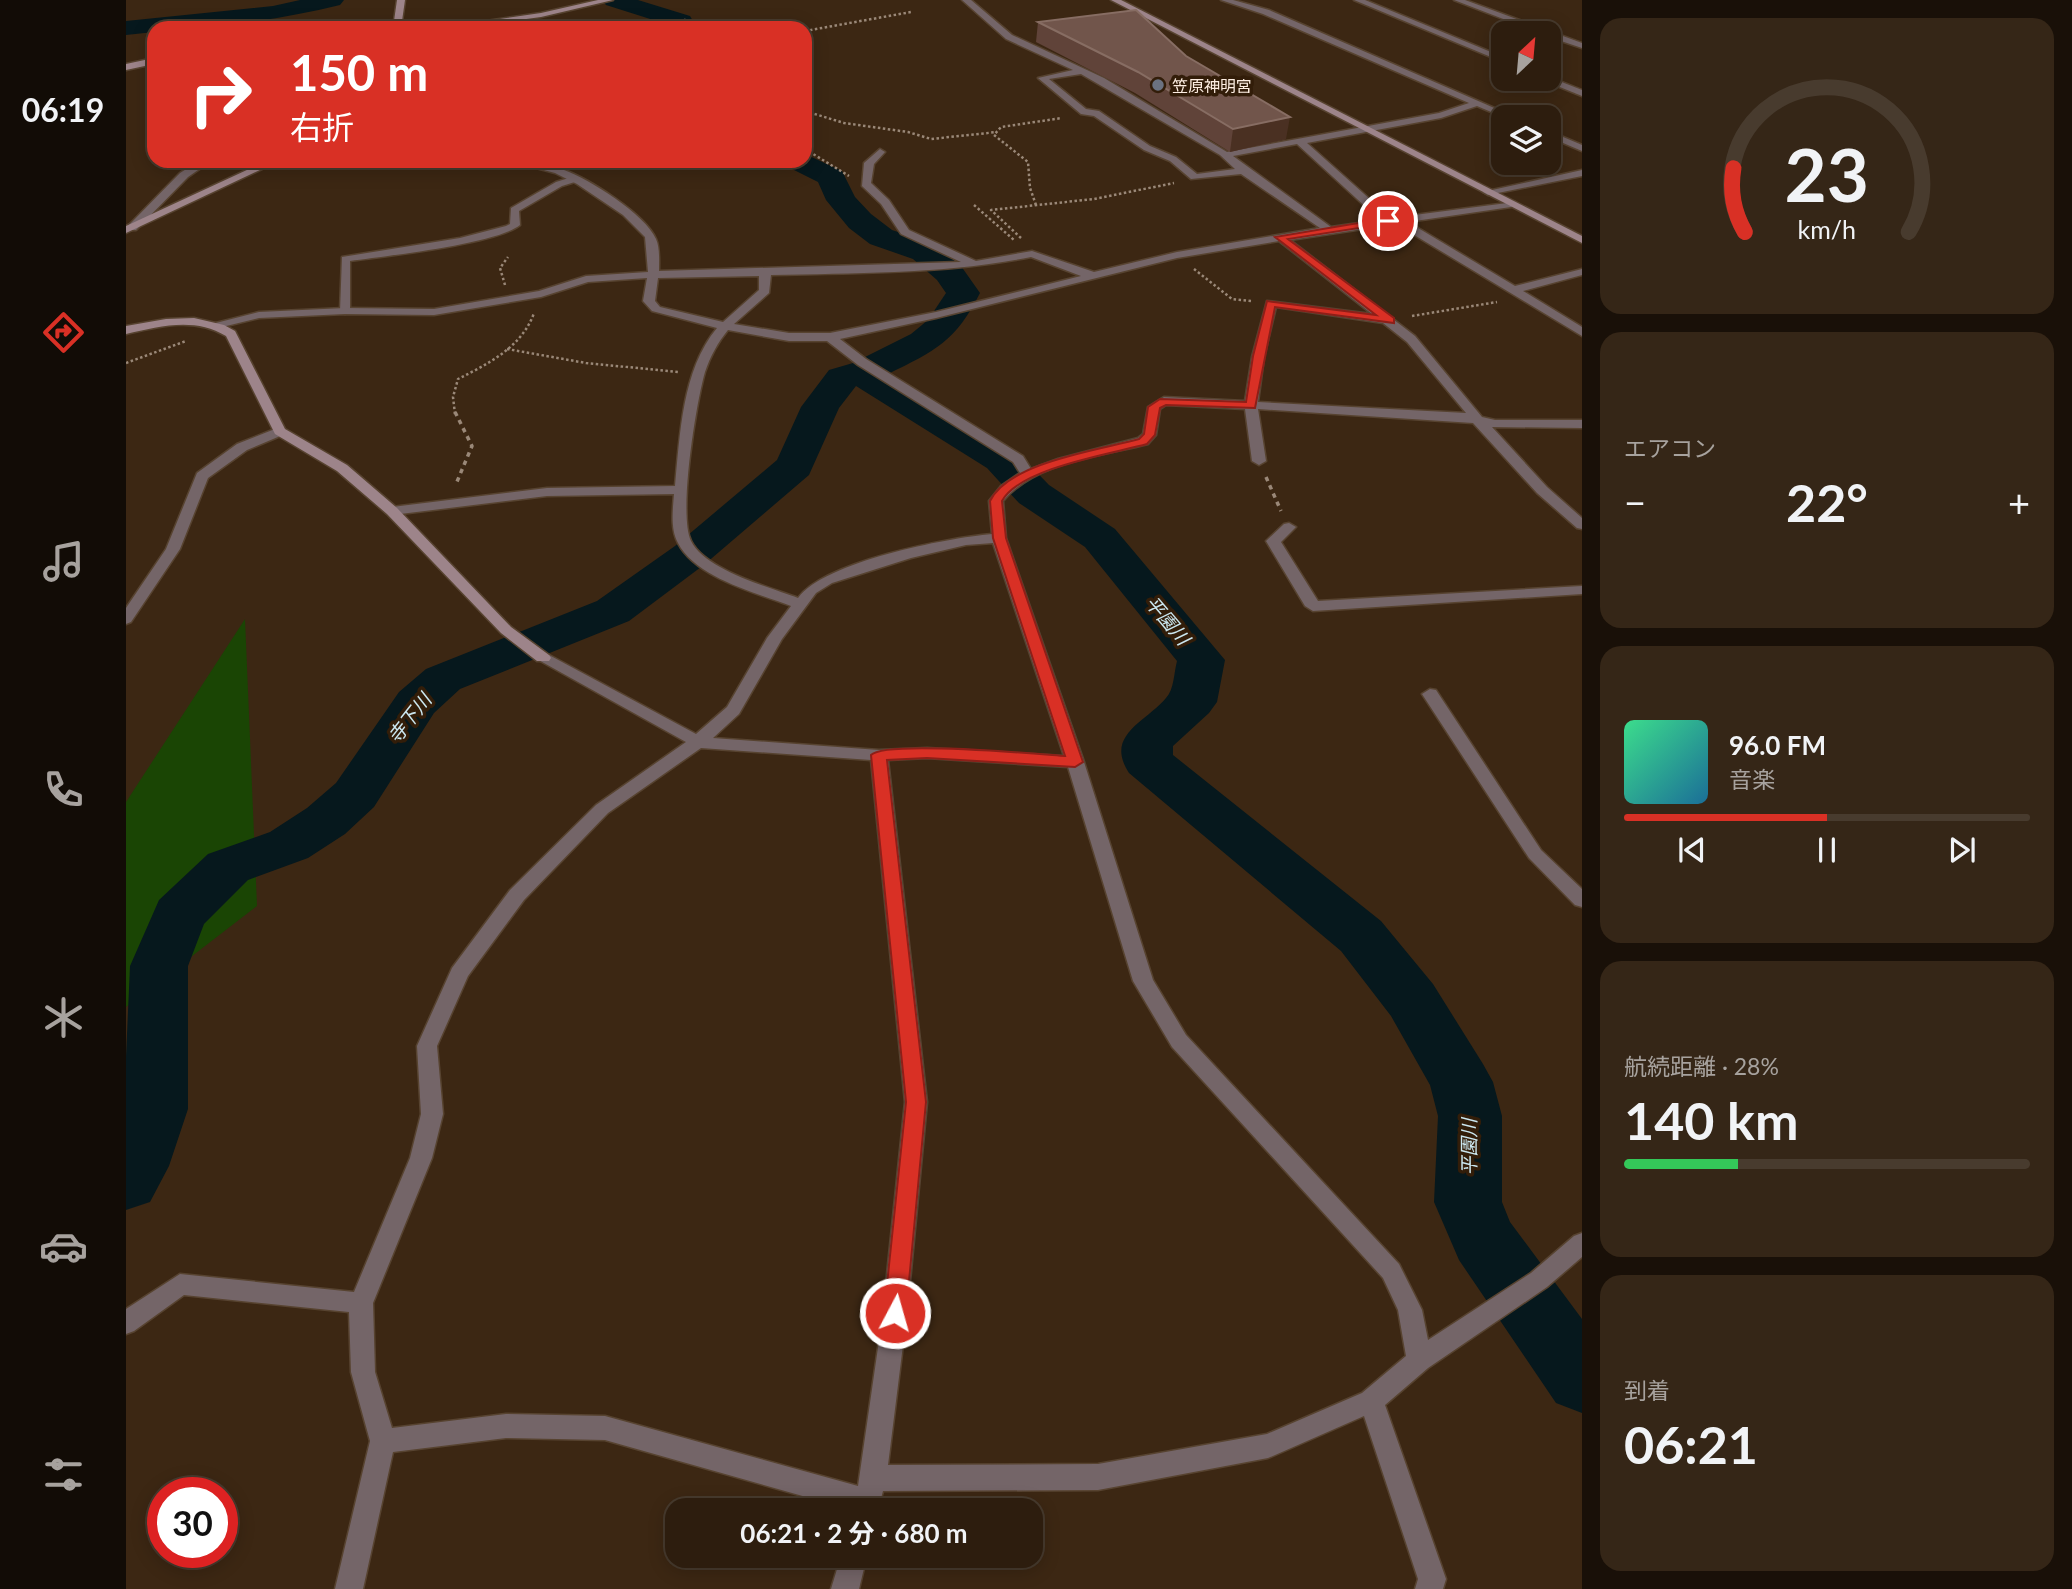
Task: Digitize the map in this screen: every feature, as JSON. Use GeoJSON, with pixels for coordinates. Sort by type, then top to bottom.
{"type":"FeatureCollection","features":[{"type":"Feature","properties":{"kind":"street"},"geometry":{"type":"LineString","coordinates":[[398,21],[401,0]]}},
{"type":"Feature","properties":{"kind":"street"},"geometry":{"type":"LineString","coordinates":[[501,21],[609,0]]}},
{"type":"Feature","properties":{"kind":"street"},"geometry":{"type":"LineString","coordinates":[[967,0],[1009,37],[1101,80],[1225,155],[1243,171],[1329,230]]}},
{"type":"Feature","properties":{"kind":"street"},"geometry":{"type":"LineString","coordinates":[[1115,0],[1582,240]]}},
{"type":"Feature","properties":{"kind":"street"},"geometry":{"type":"LineString","coordinates":[[1225,0],[1266,12],[1491,109]]}},
{"type":"Feature","properties":{"kind":"street"},"geometry":{"type":"LineString","coordinates":[[1358,0],[1491,55]]}},
{"type":"Feature","properties":{"kind":"street"},"geometry":{"type":"LineString","coordinates":[[1458,0],[1513,21]]}},
{"type":"Feature","properties":{"kind":"street"},"geometry":{"type":"LineString","coordinates":[[1471,5],[1494,0]]}},
{"type":"Feature","properties":{"kind":"street"},"geometry":{"type":"LineString","coordinates":[[1561,39],[1582,46]]}},
{"type":"Feature","properties":{"kind":"street"},"geometry":{"type":"LineString","coordinates":[[126,67],[147,62]]}},
{"type":"Feature","properties":{"kind":"street"},"geometry":{"type":"LineString","coordinates":[[1082,71],[1042,78],[1084,113],[1096,113],[1147,148],[1173,159],[1195,177],[1243,171]]}},
{"type":"Feature","properties":{"kind":"street"},"geometry":{"type":"LineString","coordinates":[[1561,79],[1573,78]]}},
{"type":"Feature","properties":{"kind":"street"},"geometry":{"type":"LineString","coordinates":[[1561,84],[1582,93]]}},
{"type":"Feature","properties":{"kind":"street"},"geometry":{"type":"LineString","coordinates":[[1225,155],[1441,115],[1476,103]]}},
{"type":"Feature","properties":{"kind":"street"},"geometry":{"type":"LineString","coordinates":[[1561,139],[1582,148]]}},
{"type":"Feature","properties":{"kind":"street"},"geometry":{"type":"LineString","coordinates":[[1299,141],[1393,220],[1582,332]]}},
{"type":"Feature","properties":{"kind":"street"},"geometry":{"type":"LineString","coordinates":[[880,152],[869,163],[866,184],[885,202],[905,232],[975,264]]}},
{"type":"Feature","properties":{"kind":"street"},"geometry":{"type":"LineString","coordinates":[[129,229],[184,175],[195,168]]}},
{"type":"Feature","properties":{"kind":"street"},"geometry":{"type":"LineString","coordinates":[[129,229],[259,168]]}},
{"type":"Feature","properties":{"kind":"street"},"geometry":{"type":"LineString","coordinates":[[546,168],[575,179],[642,225],[652,240],[653,275],[649,301],[656,309],[724,326],[789,337],[830,337],[936,315],[1177,255],[1280,237],[1511,204]]}},
{"type":"Feature","properties":{"kind":"street"},"geometry":{"type":"LineString","coordinates":[[1488,192],[1582,173]]}},
{"type":"Feature","properties":{"kind":"street"},"geometry":{"type":"LineString","coordinates":[[1280,237],[1411,339],[1478,420],[1542,490],[1582,525]]}},
{"type":"Feature","properties":{"kind":"street"},"geometry":{"type":"LineString","coordinates":[[126,330],[174,322],[218,324],[258,315],[345,311],[434,312],[541,294],[586,279],[653,275],[928,268],[975,264],[1032,254],[1093,276]]}},
{"type":"Feature","properties":{"kind":"street"},"geometry":{"type":"LineString","coordinates":[[1514,290],[1582,272]]}},
{"type":"Feature","properties":{"kind":"street"},"geometry":{"type":"LineString","coordinates":[[765,273],[765,291],[754,304],[724,326],[713,342],[699,374],[680,491],[680,531],[684,543],[701,560],[728,576],[801,604]]}},
{"type":"Feature","properties":{"kind":"street"},"geometry":{"type":"LineString","coordinates":[[1259,461],[1251,405],[1258,356],[1271,303],[1390,320]]}},
{"type":"Feature","properties":{"kind":"street"},"geometry":{"type":"LineString","coordinates":[[218,324],[231,334],[238,344],[280,431],[342,468],[392,511],[506,630],[543,658],[698,742],[879,755],[927,753],[1075,762]]}},
{"type":"Feature","properties":{"kind":"street"},"geometry":{"type":"LineString","coordinates":[[830,337],[862,362],[1018,459],[1027,473]]}},
{"type":"Feature","properties":{"kind":"street"},"geometry":{"type":"LineString","coordinates":[[1419,1360],[1410,1310],[1391,1271],[1179,1041],[1143,981],[1075,762],[999,538],[996,501],[1007,485],[1027,473],[1143,441],[1149,435],[1154,407],[1164,401],[1393,412],[1495,424],[1582,424]]}},
{"type":"Feature","properties":{"kind":"street"},"geometry":{"type":"LineString","coordinates":[[126,619],[173,549],[202,476],[243,447],[280,431]]}},
{"type":"Feature","properties":{"kind":"street"},"geometry":{"type":"LineString","coordinates":[[392,511],[547,492],[680,491]]}},
{"type":"Feature","properties":{"kind":"street"},"geometry":{"type":"LineString","coordinates":[[1289,527],[1273,541],[1313,606],[1582,590]]}},
{"type":"Feature","properties":{"kind":"street"},"geometry":{"type":"LineString","coordinates":[[349,1589],[383,1441],[363,1372],[360,1303],[421,1158],[432,1114],[428,1046],[459,973],[517,895],[602,809],[698,742],[733,710],[775,638],[811,590],[827,580],[936,547],[999,538]]}},
{"type":"Feature","properties":{"kind":"street"},"geometry":{"type":"LineString","coordinates":[[1430,694],[1535,854],[1582,900]]}},
{"type":"Feature","properties":{"kind":"street"},"geometry":{"type":"LineString","coordinates":[[868,1497],[895,1313],[916,1102],[879,755]]}},
{"type":"Feature","properties":{"kind":"street"},"geometry":{"type":"LineString","coordinates":[[383,1441],[506,1426],[605,1428],[868,1497],[1098,1477],[1268,1446],[1371,1401],[1419,1360],[1539,1280],[1582,1243]]}},
{"type":"Feature","properties":{"kind":"street"},"geometry":{"type":"LineString","coordinates":[[126,1324],[180,1284],[360,1303]]}},
{"type":"Feature","properties":{"kind":"street"},"geometry":{"type":"LineString","coordinates":[[1371,1401],[1432,1579],[1429,1589]]}},
{"type":"Feature","properties":{"kind":"street"},"geometry":{"type":"LineString","coordinates":[[845,1589],[851,1568]]}},
{"type":"Feature","properties":{"kind":"lane"},"geometry":{"type":"LineString","coordinates":[[345,311],[345,259],[461,241],[509,228],[515,225],[514,210],[559,184],[575,179]]}},
{"type":"Feature","properties":{"kind":"path"},"geometry":{"type":"LineString","coordinates":[[812,31],[911,12]]}},
{"type":"Feature","properties":{"kind":"path"},"geometry":{"type":"LineString","coordinates":[[812,113],[844,123],[908,132],[931,139],[997,132]]}},
{"type":"Feature","properties":{"kind":"path"},"geometry":{"type":"LineString","coordinates":[[1036,205],[1030,188],[1028,162],[994,135],[1001,127],[1084,113]]}},
{"type":"Feature","properties":{"kind":"path"},"geometry":{"type":"LineString","coordinates":[[812,154],[866,184]]}},
{"type":"Feature","properties":{"kind":"path"},"geometry":{"type":"LineString","coordinates":[[1032,254],[1030,244],[991,209],[1094,199],[1195,177]]}},
{"type":"Feature","properties":{"kind":"path"},"geometry":{"type":"LineString","coordinates":[[974,205],[1032,254]]}},
{"type":"Feature","properties":{"kind":"path"},"geometry":{"type":"LineString","coordinates":[[1177,255],[1232,299],[1271,303]]}},
{"type":"Feature","properties":{"kind":"path"},"geometry":{"type":"LineString","coordinates":[[508,257],[500,268],[509,299]]}},
{"type":"Feature","properties":{"kind":"path"},"geometry":{"type":"LineString","coordinates":[[458,503],[452,495],[472,446],[459,428],[454,413],[453,390],[458,379],[490,363],[531,326],[533,304],[541,294]]}},
{"type":"Feature","properties":{"kind":"path"},"geometry":{"type":"LineString","coordinates":[[1390,320],[1525,297]]}},
{"type":"Feature","properties":{"kind":"path"},"geometry":{"type":"LineString","coordinates":[[126,363],[184,341],[194,341]]}},
{"type":"Feature","properties":{"kind":"path"},"geometry":{"type":"LineString","coordinates":[[506,349],[586,363],[699,374]]}},
{"type":"Feature","properties":{"kind":"path"},"geometry":{"type":"LineString","coordinates":[[1259,461],[1289,527]]}},
{"type":"Feature","properties":{"kind":"green space"},"geometry":{"type":"Polygon","coordinates":[[[245,619],[257,906],[126,1007],[126,802],[245,619]]]}},
{"type":"Feature","properties":{"kind":"building"},"geometry":{"type":"Polygon","coordinates":[[[1136,10],[1186,56],[1290,117],[1233,129],[1138,72],[1038,22],[1136,10]]]}},
{"type":"Feature","properties":{"kind":"waterway"},"geometry":{"type":"LineString","coordinates":[[195,21],[273,13],[332,0]]}},
{"type":"Feature","properties":{"kind":"waterway","name":"平園川"},"geometry":{"type":"LineString","coordinates":[[614,0],[681,21]]}},
{"type":"Feature","properties":{"kind":"waterway"},"geometry":{"type":"LineString","coordinates":[[126,28],[147,26]]}},
{"type":"Feature","properties":{"kind":"waterway","name":"寺下川"},"geometry":{"type":"LineString","coordinates":[[126,1182],[136,1166],[156,1109],[159,966],[179,914],[228,867],[289,845],[326,821],[355,795],[416,703],[443,679],[613,611],[690,555],[795,466],[820,407],[842,378],[866,371],[914,347],[933,335],[948,319],[963,293],[949,273],[925,252],[881,237],[860,221],[841,200],[831,177],[812,168]]}},
{"type":"Feature","properties":{"kind":"waterway","name":"平園川"},"geometry":{"type":"LineString","coordinates":[[862,374],[1001,459],[1034,494],[1100,538],[1201,660],[1192,702],[1148,741],[1147,761],[1361,936],[1412,1000],[1461,1082],[1470,1116],[1468,1202],[1483,1239],[1582,1379]]}},
{"type":"Feature","properties":{"kind":"place","name":"笠原神明宮"},"geometry":{"type":"Point","coordinates":[1158,85]}},
{"type":"Feature","properties":{"kind":"route"},"geometry":{"type":"LineString","coordinates":[[895,1313],[916,1102],[879,755],[927,753],[1075,762],[999,538],[996,501],[998,496],[1007,485],[1027,473],[1143,441],[1149,435],[1154,407],[1164,401],[1251,405],[1258,356],[1271,303],[1390,320],[1280,237],[1388,221]]}}]}
